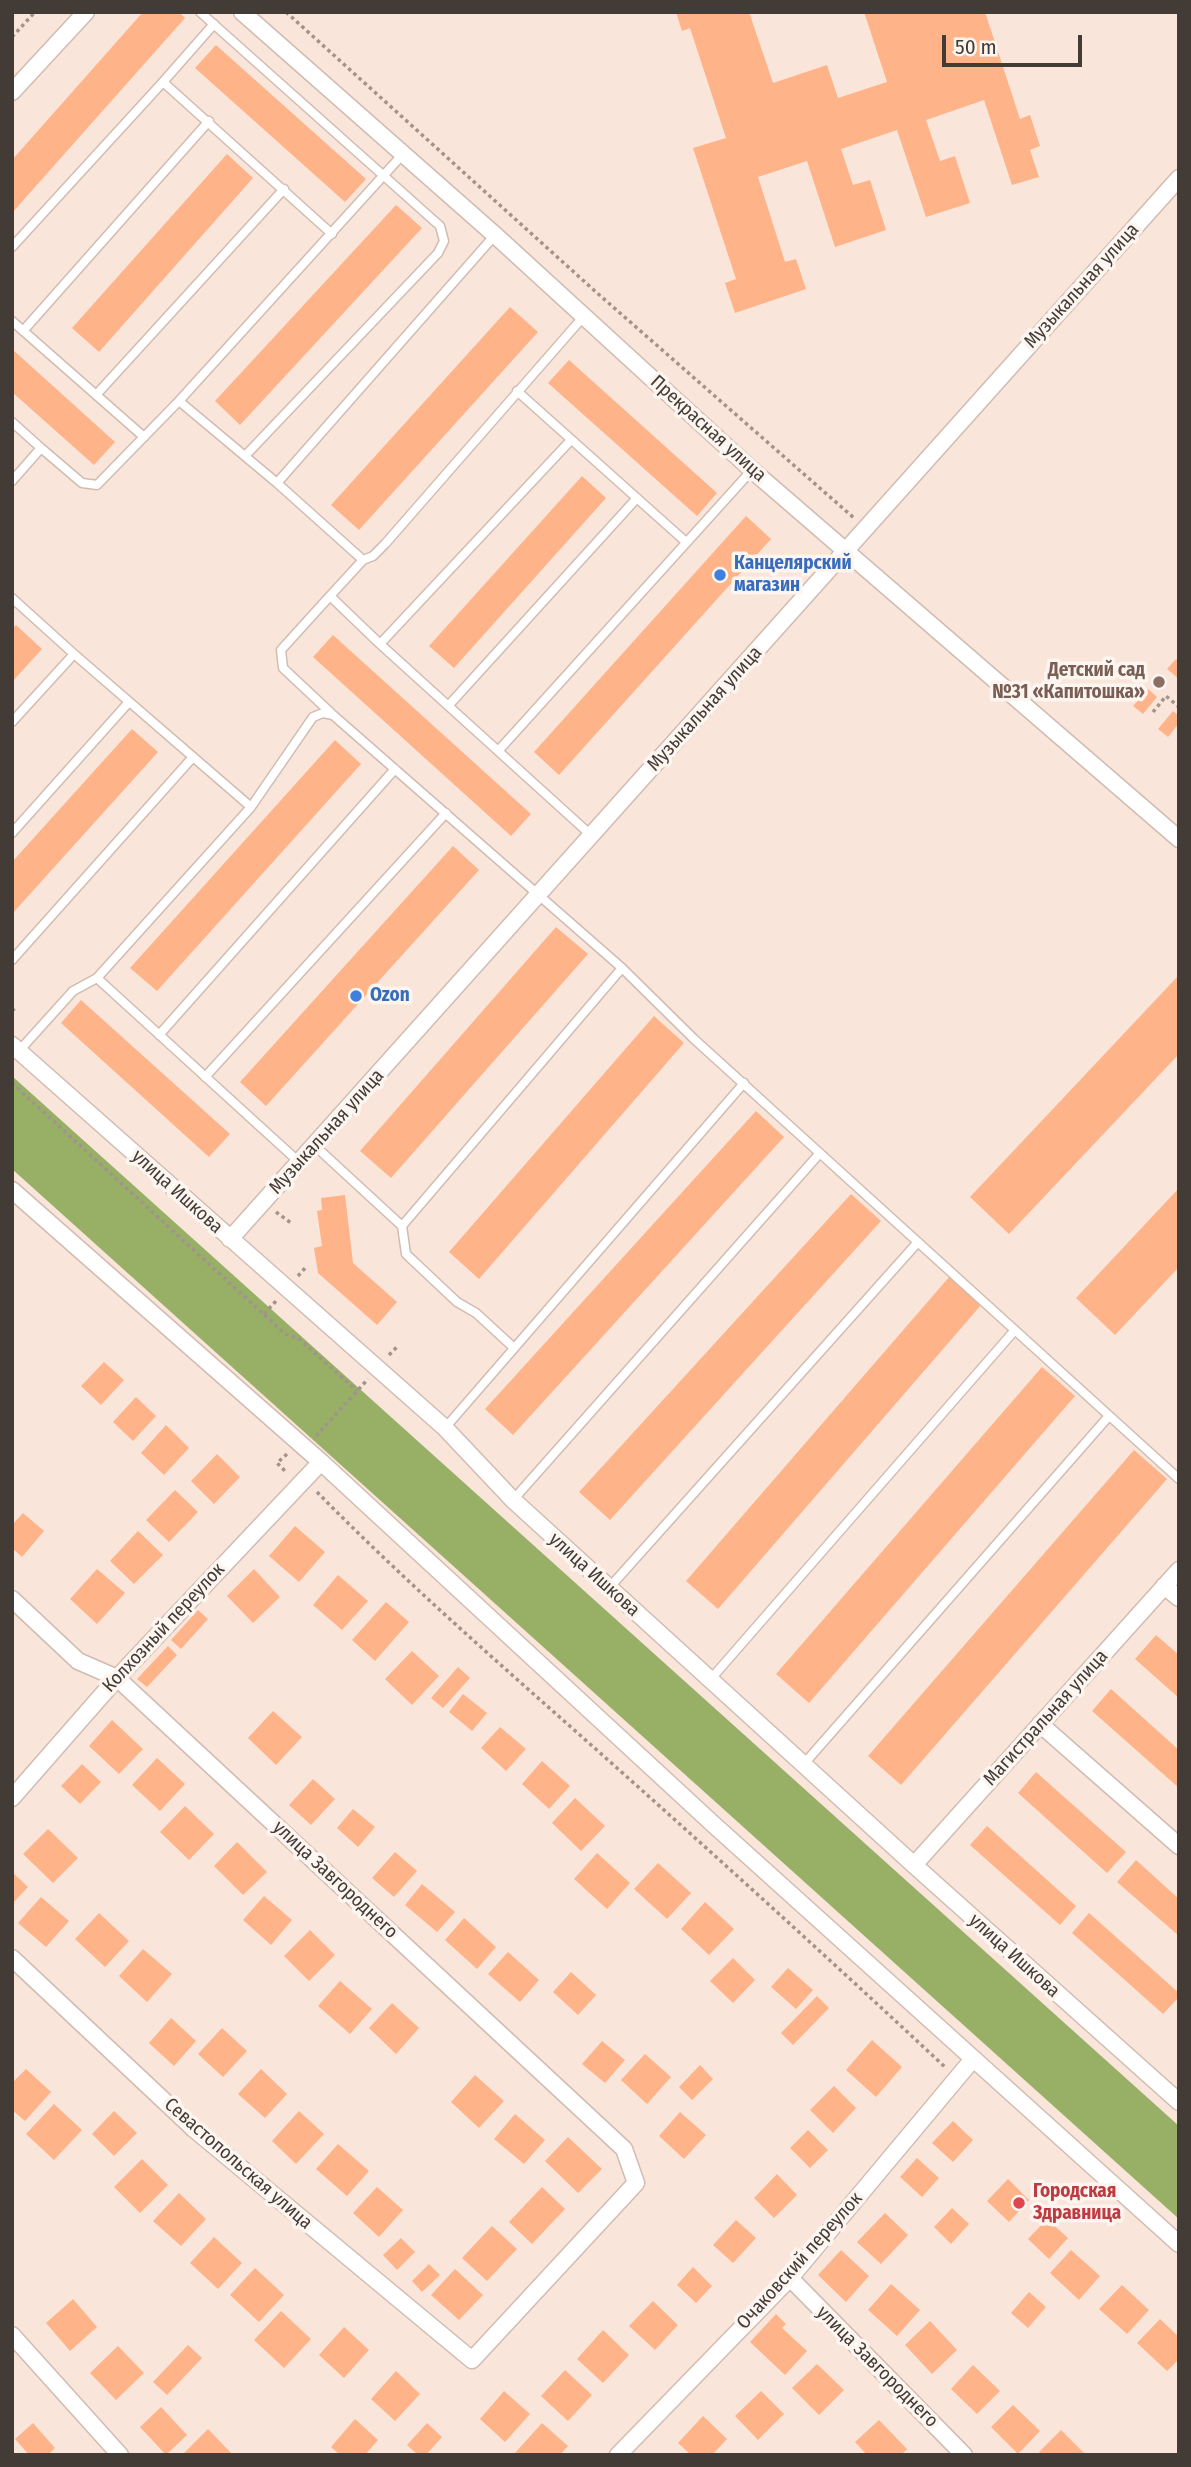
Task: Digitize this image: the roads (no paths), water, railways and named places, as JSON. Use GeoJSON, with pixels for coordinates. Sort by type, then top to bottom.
{"type":"FeatureCollection","features":[{"type":"Feature","properties":{"kind":"street"},"geometry":{"type":"LineString","coordinates":[[12,92],[86,12]]}},
{"type":"Feature","properties":{"kind":"street","name":"Прекрасная улица"},"geometry":{"type":"LineString","coordinates":[[242,12],[495,235],[752,470],[1179,839]]}},
{"type":"Feature","properties":{"kind":"street","name":"Музыкальная улица"},"geometry":{"type":"LineString","coordinates":[[230,1239],[1179,178]]}},
{"type":"Feature","properties":{"kind":"street","name":"улица Ишкова"},"geometry":{"type":"LineString","coordinates":[[16,1048],[445,1428],[513,1500],[914,1866],[1179,2102]]}},
{"type":"Feature","properties":{"kind":"street"},"geometry":{"type":"LineString","coordinates":[[12,1190],[321,1462],[1179,2244]]}},
{"type":"Feature","properties":{"kind":"street","name":"Колхозный переулок"},"geometry":{"type":"LineString","coordinates":[[12,1798],[117,1678],[321,1462]]}},
{"type":"Feature","properties":{"kind":"street","name":"Магистральная улица"},"geometry":{"type":"LineString","coordinates":[[914,1866],[1179,1570]]}},
{"type":"Feature","properties":{"kind":"street"},"geometry":{"type":"LineString","coordinates":[[1164,1586],[1179,1598]]}},
{"type":"Feature","properties":{"kind":"street","name":"улица Завгороднего"},"geometry":{"type":"LineString","coordinates":[[12,1599],[78,1661],[117,1678],[624,2149],[636,2183],[472,2360]]}},
{"type":"Feature","properties":{"kind":"street"},"geometry":{"type":"LineString","coordinates":[[1040,1724],[1179,1846]]}},
{"type":"Feature","properties":{"kind":"street","name":"Севастопольская улица"},"geometry":{"type":"LineString","coordinates":[[12,1958],[194,2129],[472,2360]]}},
{"type":"Feature","properties":{"kind":"street","name":"Очаковский переулок"},"geometry":{"type":"LineString","coordinates":[[618,2455],[790,2278],[973,2059]]}},
{"type":"Feature","properties":{"kind":"street","name":"улица Завгороднего"},"geometry":{"type":"LineString","coordinates":[[790,2278],[964,2455]]}},
{"type":"Feature","properties":{"kind":"street"},"geometry":{"type":"LineString","coordinates":[[12,2335],[120,2455]]}},
{"type":"Feature","properties":{"kind":"lane"},"geometry":{"type":"LineString","coordinates":[[201,12],[440,226],[444,241],[438,253],[245,456]]}},
{"type":"Feature","properties":{"kind":"lane"},"geometry":{"type":"LineString","coordinates":[[12,247],[214,24]]}},
{"type":"Feature","properties":{"kind":"lane"},"geometry":{"type":"LineString","coordinates":[[163,82],[332,234]]}},
{"type":"Feature","properties":{"kind":"lane"},"geometry":{"type":"LineString","coordinates":[[23,331],[209,121]]}},
{"type":"Feature","properties":{"kind":"lane"},"geometry":{"type":"LineString","coordinates":[[12,422],[82,483],[97,485],[179,401],[403,155]]}},
{"type":"Feature","properties":{"kind":"lane"},"geometry":{"type":"LineString","coordinates":[[96,395],[284,189]]}},
{"type":"Feature","properties":{"kind":"lane"},"geometry":{"type":"LineString","coordinates":[[277,483],[495,235]]}},
{"type":"Feature","properties":{"kind":"lane"},"geometry":{"type":"LineString","coordinates":[[584,316],[385,544],[373,556],[363,560],[281,650],[283,668],[622,968],[694,1039],[1179,1479]]}},
{"type":"Feature","properties":{"kind":"lane"},"geometry":{"type":"LineString","coordinates":[[12,321],[144,437]]}},
{"type":"Feature","properties":{"kind":"lane"},"geometry":{"type":"LineString","coordinates":[[517,391],[686,542]]}},
{"type":"Feature","properties":{"kind":"lane"},"geometry":{"type":"LineString","coordinates":[[179,401],[363,560]]}},
{"type":"Feature","properties":{"kind":"lane"},"geometry":{"type":"LineString","coordinates":[[380,644],[572,440]]}},
{"type":"Feature","properties":{"kind":"lane"},"geometry":{"type":"LineString","coordinates":[[12,481],[41,448]]}},
{"type":"Feature","properties":{"kind":"lane"},"geometry":{"type":"LineString","coordinates":[[499,750],[752,470]]}},
{"type":"Feature","properties":{"kind":"lane"},"geometry":{"type":"LineString","coordinates":[[449,705],[637,498]]}},
{"type":"Feature","properties":{"kind":"lane"},"geometry":{"type":"LineString","coordinates":[[330,596],[592,836]]}},
{"type":"Feature","properties":{"kind":"lane"},"geometry":{"type":"LineString","coordinates":[[12,597],[251,807]]}},
{"type":"Feature","properties":{"kind":"lane"},"geometry":{"type":"LineString","coordinates":[[12,722],[74,654]]}},
{"type":"Feature","properties":{"kind":"lane"},"geometry":{"type":"LineString","coordinates":[[12,834],[129,702]]}},
{"type":"Feature","properties":{"kind":"lane"},"geometry":{"type":"LineString","coordinates":[[16,1048],[73,991],[97,978],[251,807],[313,717],[323,713],[333,715]]}},
{"type":"Feature","properties":{"kind":"lane"},"geometry":{"type":"LineString","coordinates":[[12,960],[193,757]]}},
{"type":"Feature","properties":{"kind":"lane"},"geometry":{"type":"LineString","coordinates":[[159,1035],[395,769]]}},
{"type":"Feature","properties":{"kind":"lane"},"geometry":{"type":"LineString","coordinates":[[205,1077],[446,813]]}},
{"type":"Feature","properties":{"kind":"lane"},"geometry":{"type":"LineString","coordinates":[[402,1226],[622,968]]}},
{"type":"Feature","properties":{"kind":"lane"},"geometry":{"type":"LineString","coordinates":[[97,978],[299,1162]]}},
{"type":"Feature","properties":{"kind":"lane"},"geometry":{"type":"LineString","coordinates":[[445,1428],[744,1083]]}},
{"type":"Feature","properties":{"kind":"lane"},"geometry":{"type":"LineString","coordinates":[[314,1145],[402,1226],[406,1254],[457,1302],[475,1313],[513,1347]]}},
{"type":"Feature","properties":{"kind":"lane"},"geometry":{"type":"LineString","coordinates":[[513,1500],[820,1153]]}},
{"type":"Feature","properties":{"kind":"lane"},"geometry":{"type":"LineString","coordinates":[[609,1588],[918,1242]]}},
{"type":"Feature","properties":{"kind":"lane"},"geometry":{"type":"LineString","coordinates":[[710,1680],[1014,1330]]}},
{"type":"Feature","properties":{"kind":"lane"},"geometry":{"type":"LineString","coordinates":[[803,1765],[1109,1416]]}},
{"type":"Feature","properties":{"kind":"place","name":"Канцелярский магазин"},"geometry":{"type":"Point","coordinates":[720,575]}},
{"type":"Feature","properties":{"kind":"place","name":"Детский сад №31 «Капитошка»"},"geometry":{"type":"Point","coordinates":[1159,682]}},
{"type":"Feature","properties":{"kind":"place","name":"Ozon"},"geometry":{"type":"Point","coordinates":[356,996]}},
{"type":"Feature","properties":{"kind":"place","name":"Городская Здравница"},"geometry":{"type":"Point","coordinates":[1019,2203]}}]}
